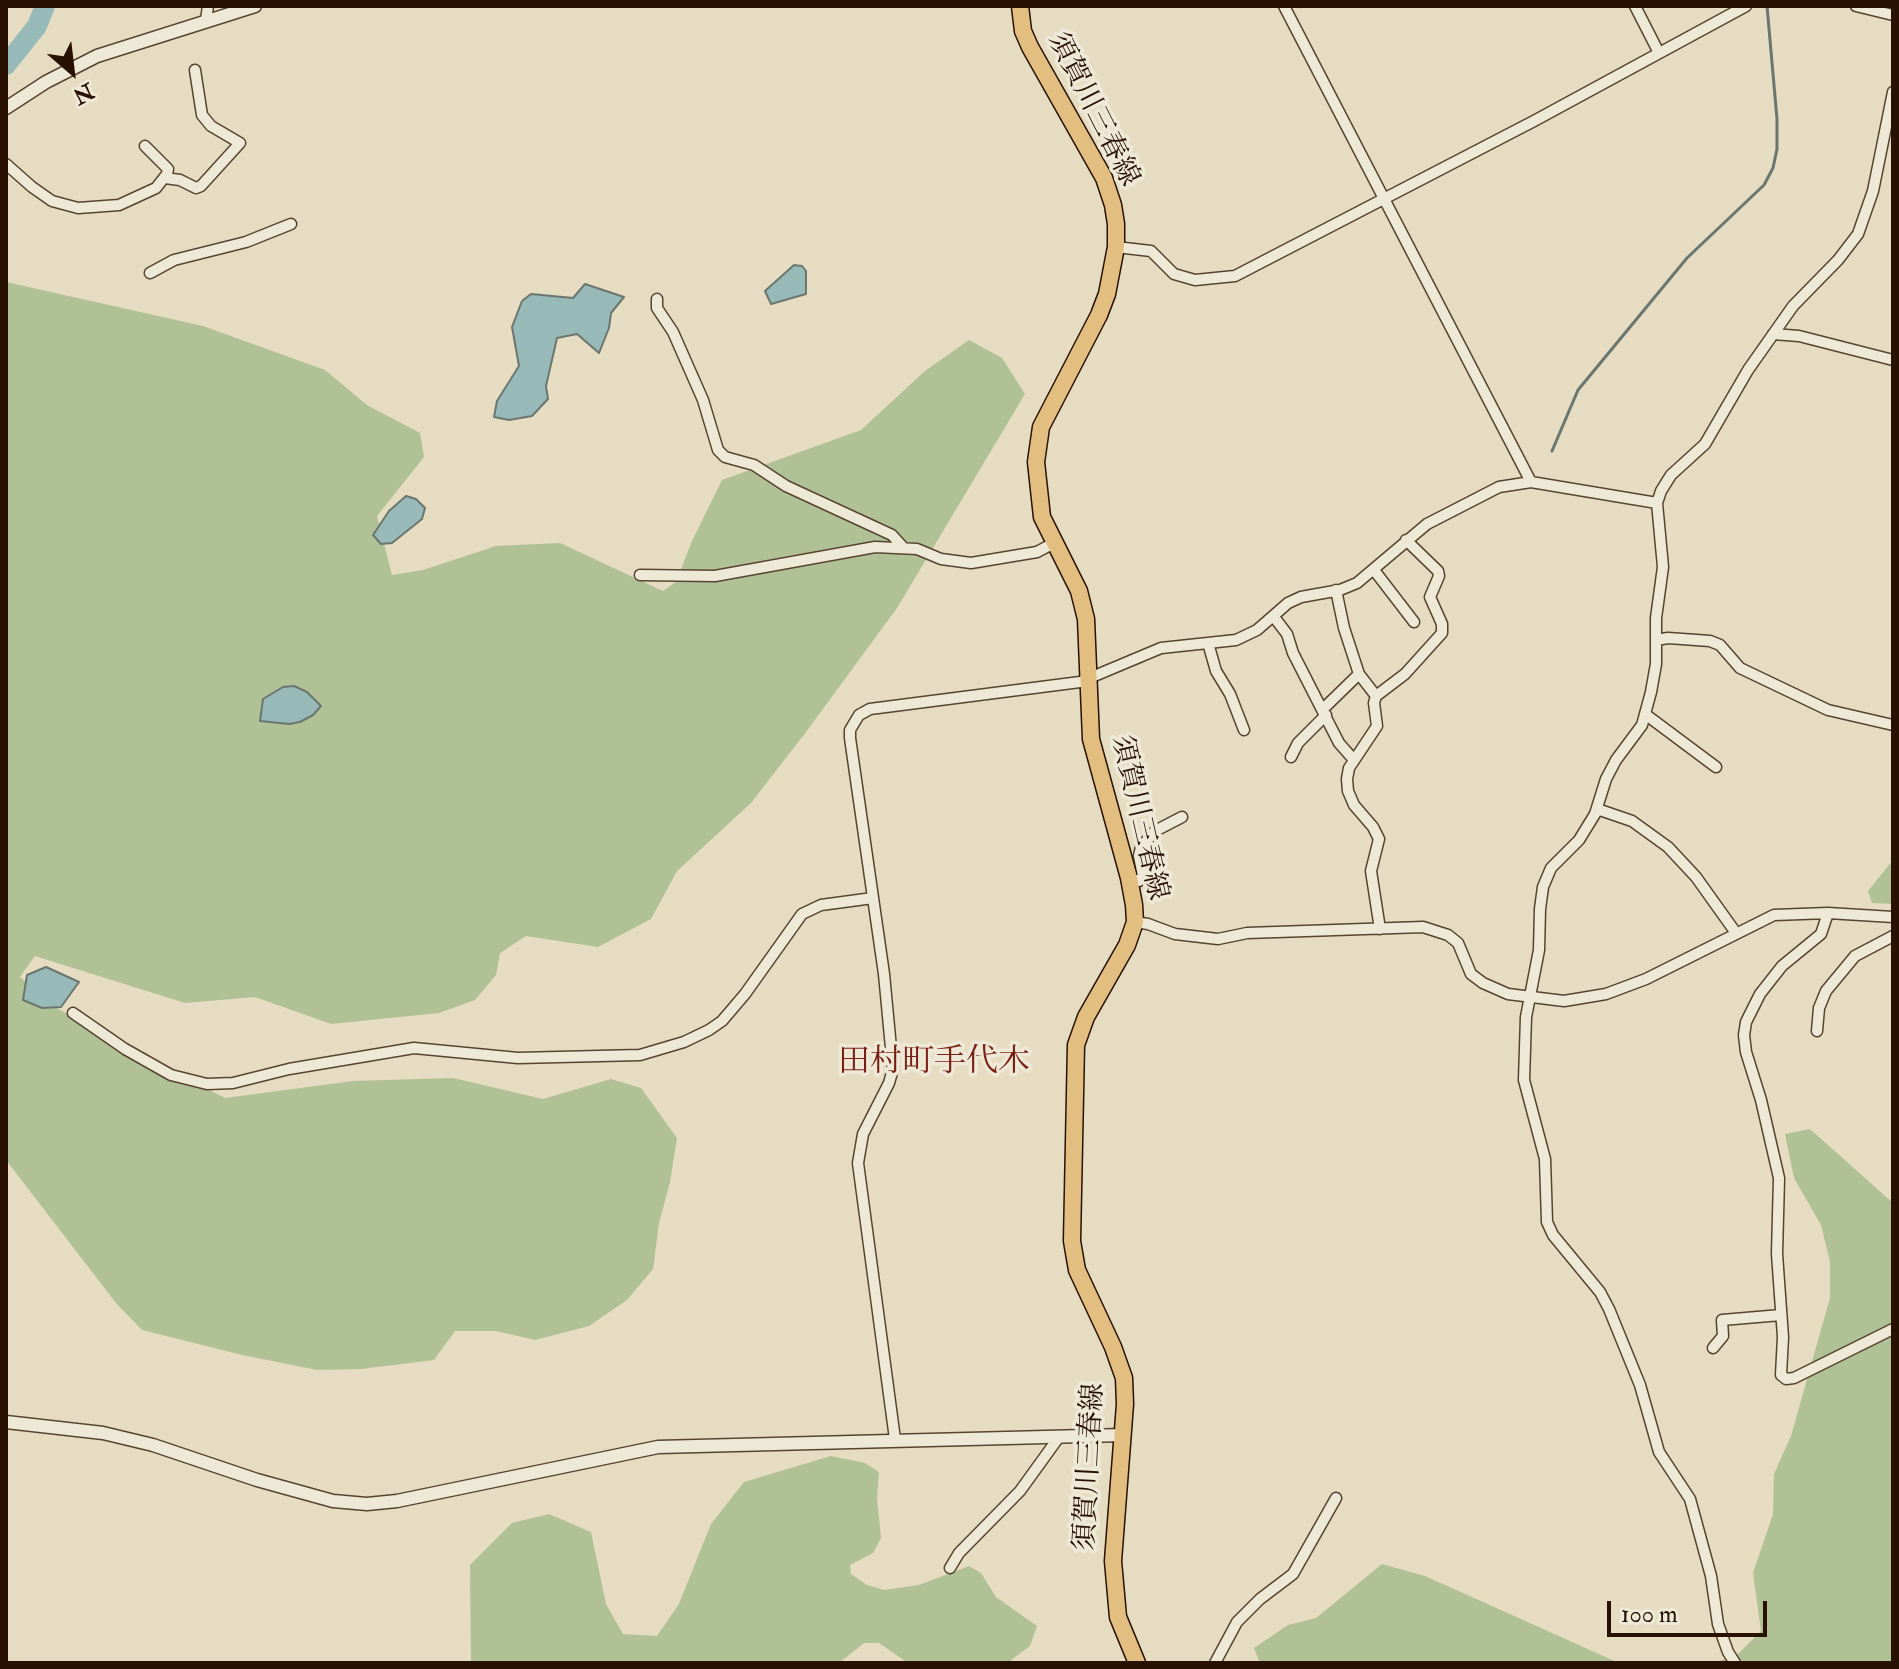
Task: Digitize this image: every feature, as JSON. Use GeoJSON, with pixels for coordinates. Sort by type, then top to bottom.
{"type":"FeatureCollection","features":[{"type":"Feature","properties":{"kind":"main road","name":"須賀川三春線"},"geometry":{"type":"LineString","coordinates":[[1020,6],[1023,31],[1030,47],[1104,178],[1113,205],[1116,247],[1099,315],[1041,427],[1036,462],[1042,517],[1079,591],[1086,619],[1091,739],[1129,878],[1135,922],[1127,945],[1078,1037],[1072,1183],[1073,1257],[1124,1378],[1123,1435],[1113,1561],[1118,1617],[1137,1663]]}},
{"type":"Feature","properties":{"kind":"street"},"geometry":{"type":"LineString","coordinates":[[206,20],[208,6]]}},
{"type":"Feature","properties":{"kind":"street"},"geometry":{"type":"LineString","coordinates":[[6,108],[46,82],[97,56],[255,6]]}},
{"type":"Feature","properties":{"kind":"street"},"geometry":{"type":"LineString","coordinates":[[1284,6],[1531,482]]}},
{"type":"Feature","properties":{"kind":"street"},"geometry":{"type":"LineString","coordinates":[[1635,6],[1659,53]]}},
{"type":"Feature","properties":{"kind":"street"},"geometry":{"type":"LineString","coordinates":[[1116,247],[1151,251],[1174,274],[1195,280],[1235,276],[1746,6]]}},
{"type":"Feature","properties":{"kind":"street"},"geometry":{"type":"LineString","coordinates":[[1856,6],[1893,15]]}},
{"type":"Feature","properties":{"kind":"street"},"geometry":{"type":"LineString","coordinates":[[165,178],[180,180],[196,188],[201,186],[240,143],[211,126],[202,115],[195,70]]}},
{"type":"Feature","properties":{"kind":"street"},"geometry":{"type":"LineString","coordinates":[[1735,1663],[1718,1624],[1711,1576],[1690,1499],[1659,1452],[1640,1385],[1609,1309],[1600,1292],[1553,1235],[1547,1222],[1545,1159],[1524,1080],[1528,996],[1539,950],[1543,887],[1551,868],[1579,840],[1597,809],[1606,779],[1616,760],[1636,735],[1645,714],[1656,664],[1663,567],[1657,503],[1668,479],[1705,444],[1748,370],[1793,306],[1844,254],[1858,234],[1873,191],[1893,92]]}},
{"type":"Feature","properties":{"kind":"street"},"geometry":{"type":"LineString","coordinates":[[6,164],[52,201],[78,208],[119,205],[146,194],[165,178],[168,169],[145,146]]}},
{"type":"Feature","properties":{"kind":"street"},"geometry":{"type":"LineString","coordinates":[[150,273],[174,260],[246,242],[291,224]]}},
{"type":"Feature","properties":{"kind":"street"},"geometry":{"type":"LineString","coordinates":[[657,299],[657,308],[673,332],[703,400],[718,450],[725,457],[754,465],[786,486],[892,535],[902,546]]}},
{"type":"Feature","properties":{"kind":"street"},"geometry":{"type":"LineString","coordinates":[[1773,334],[1799,336],[1893,360]]}},
{"type":"Feature","properties":{"kind":"street"},"geometry":{"type":"LineString","coordinates":[[895,1439],[858,1163],[863,1134],[893,1069],[884,974],[850,738],[850,730],[859,715],[870,709],[1065,685],[1161,648],[1236,640],[1257,630],[1288,603],[1357,583],[1427,524],[1499,487],[1531,482],[1657,503]]}},
{"type":"Feature","properties":{"kind":"street"},"geometry":{"type":"LineString","coordinates":[[1380,929],[1371,871],[1379,839],[1354,805],[1348,791],[1348,774],[1377,726],[1376,696],[1405,674],[1442,633],[1442,624],[1430,597],[1439,576],[1438,571],[1406,540]]}},
{"type":"Feature","properties":{"kind":"street"},"geometry":{"type":"LineString","coordinates":[[640,575],[715,576],[875,547],[902,546],[941,559],[971,563],[1037,552],[1054,543]]}},
{"type":"Feature","properties":{"kind":"street"},"geometry":{"type":"LineString","coordinates":[[1374,570],[1414,622]]}},
{"type":"Feature","properties":{"kind":"street"},"geometry":{"type":"LineString","coordinates":[[1336,590],[1359,674],[1376,696]]}},
{"type":"Feature","properties":{"kind":"street"},"geometry":{"type":"LineString","coordinates":[[1274,617],[1287,634],[1293,653],[1339,743],[1354,760]]}},
{"type":"Feature","properties":{"kind":"street"},"geometry":{"type":"LineString","coordinates":[[1656,640],[1710,641],[1720,645],[1740,668],[1828,710],[1893,725]]}},
{"type":"Feature","properties":{"kind":"street"},"geometry":{"type":"LineString","coordinates":[[1208,643],[1216,671],[1230,694],[1244,730]]}},
{"type":"Feature","properties":{"kind":"street"},"geometry":{"type":"LineString","coordinates":[[1291,757],[1298,743],[1359,674]]}},
{"type":"Feature","properties":{"kind":"street"},"geometry":{"type":"LineString","coordinates":[[1645,714],[1716,767]]}},
{"type":"Feature","properties":{"kind":"street"},"geometry":{"type":"LineString","coordinates":[[1597,809],[1632,821],[1668,847],[1696,877],[1736,933]]}},
{"type":"Feature","properties":{"kind":"street"},"geometry":{"type":"LineString","coordinates":[[1129,878],[1139,881],[1143,876],[1139,856],[1141,847],[1155,831],[1182,817]]}},
{"type":"Feature","properties":{"kind":"street"},"geometry":{"type":"LineString","coordinates":[[73,1013],[125,1049],[171,1075],[207,1084],[233,1083],[289,1069],[414,1048],[518,1058],[640,1055],[684,1042],[722,1021],[802,914],[821,905],[873,898]]}},
{"type":"Feature","properties":{"kind":"street"},"geometry":{"type":"LineString","coordinates":[[1135,922],[1175,934],[1218,939],[1247,933],[1322,928],[1423,927],[1448,935],[1458,943],[1466,965],[1477,979],[1508,994],[1564,1001],[1606,994],[1646,979],[1774,915],[1828,913],[1893,917]]}},
{"type":"Feature","properties":{"kind":"street"},"geometry":{"type":"LineString","coordinates":[[1828,913],[1821,934],[1782,966],[1760,994],[1746,1022],[1744,1035],[1779,1178],[1777,1254],[1781,1375],[1786,1379],[1794,1378],[1893,1329]]}},
{"type":"Feature","properties":{"kind":"street"},"geometry":{"type":"LineString","coordinates":[[1817,1031],[1816,1019],[1826,991],[1855,956],[1893,936]]}},
{"type":"Feature","properties":{"kind":"street"},"geometry":{"type":"LineString","coordinates":[[1713,1348],[1723,1336],[1722,1320],[1781,1315]]}},
{"type":"Feature","properties":{"kind":"street"},"geometry":{"type":"LineString","coordinates":[[6,1422],[103,1433],[153,1445],[272,1485],[333,1501],[367,1504],[397,1501],[658,1447],[1123,1435]]}},
{"type":"Feature","properties":{"kind":"street"},"geometry":{"type":"LineString","coordinates":[[950,1568],[959,1553],[1020,1491],[1059,1437]]}},
{"type":"Feature","properties":{"kind":"street"},"geometry":{"type":"LineString","coordinates":[[1215,1663],[1237,1622],[1260,1599],[1293,1574],[1336,1498]]}},
{"type":"Feature","properties":{"kind":"green space"},"geometry":{"type":"Polygon","coordinates":[[[6,282],[203,326],[325,370],[367,405],[420,433],[424,457],[377,516],[392,575],[423,570],[496,546],[560,543],[663,591],[676,582],[722,480],[861,430],[925,371],[969,340],[1002,358],[1025,394],[897,608],[751,803],[677,871],[651,919],[598,947],[526,936],[500,953],[496,975],[475,1000],[439,1013],[331,1024],[255,997],[185,1003],[35,956],[20,977],[57,1008],[111,1040],[225,1098],[353,1081],[453,1078],[543,1099],[611,1079],[641,1088],[677,1138],[653,1269],[627,1300],[589,1326],[535,1340],[496,1331],[455,1331],[434,1360],[361,1369],[317,1370],[142,1330],[116,1303],[6,1160],[6,282]]]}},
{"type":"Feature","properties":{"kind":"green space"},"geometry":{"type":"Polygon","coordinates":[[[1893,860],[1893,904],[1872,903],[1868,891],[1893,860]]]}},
{"type":"Feature","properties":{"kind":"green space"},"geometry":{"type":"Polygon","coordinates":[[[1810,1129],[1893,1203],[1893,1663],[1713,1663],[1737,1655],[1761,1631],[1753,1573],[1773,1514],[1774,1474],[1791,1436],[1830,1298],[1830,1262],[1821,1225],[1794,1178],[1785,1134],[1810,1129]]]}},
{"type":"Feature","properties":{"kind":"green space"},"geometry":{"type":"Polygon","coordinates":[[[831,1456],[865,1463],[879,1472],[877,1498],[881,1538],[873,1553],[850,1565],[851,1574],[867,1585],[884,1590],[919,1585],[969,1566],[981,1573],[996,1597],[1037,1626],[1030,1646],[1007,1663],[908,1663],[879,1643],[864,1643],[839,1663],[471,1663],[470,1565],[512,1523],[549,1514],[591,1532],[606,1604],[623,1634],[657,1636],[679,1604],[711,1524],[744,1482],[831,1456]]]}},
{"type":"Feature","properties":{"kind":"green space"},"geometry":{"type":"Polygon","coordinates":[[[1382,1564],[1425,1576],[1619,1663],[1260,1663],[1254,1648],[1288,1625],[1316,1618],[1382,1564]]]}},
{"type":"Feature","properties":{"kind":"water"},"geometry":{"type":"Polygon","coordinates":[[[794,265],[802,266],[806,271],[806,294],[771,304],[765,291],[794,265]]]}},
{"type":"Feature","properties":{"kind":"water"},"geometry":{"type":"Polygon","coordinates":[[[585,284],[624,297],[611,313],[599,353],[577,334],[557,338],[546,386],[548,399],[532,416],[509,420],[494,417],[497,401],[519,366],[512,327],[522,301],[531,294],[573,298],[585,284]]]}},
{"type":"Feature","properties":{"kind":"water"},"geometry":{"type":"Polygon","coordinates":[[[406,496],[416,499],[425,508],[422,519],[392,543],[381,544],[373,535],[389,511],[406,496]]]}},
{"type":"Feature","properties":{"kind":"water"},"geometry":{"type":"Polygon","coordinates":[[[294,686],[307,692],[321,706],[313,715],[289,724],[260,721],[263,699],[283,687],[294,686]]]}},
{"type":"Feature","properties":{"kind":"water"},"geometry":{"type":"Polygon","coordinates":[[[46,967],[79,982],[61,1007],[42,1008],[23,1000],[27,975],[46,967]]]}},
{"type":"Feature","properties":{"kind":"waterway"},"geometry":{"type":"LineString","coordinates":[[6,65],[37,26],[45,6]]}},
{"type":"Feature","properties":{"kind":"waterway"},"geometry":{"type":"LineString","coordinates":[[1552,451],[1578,390],[1687,258],[1764,185],[1773,168],[1777,149],[1777,119],[1767,6]]}},
{"type":"Feature","properties":{"kind":"district","name":"田村町手代木"},"geometry":{"type":"Point","coordinates":[934,1064]}}]}
